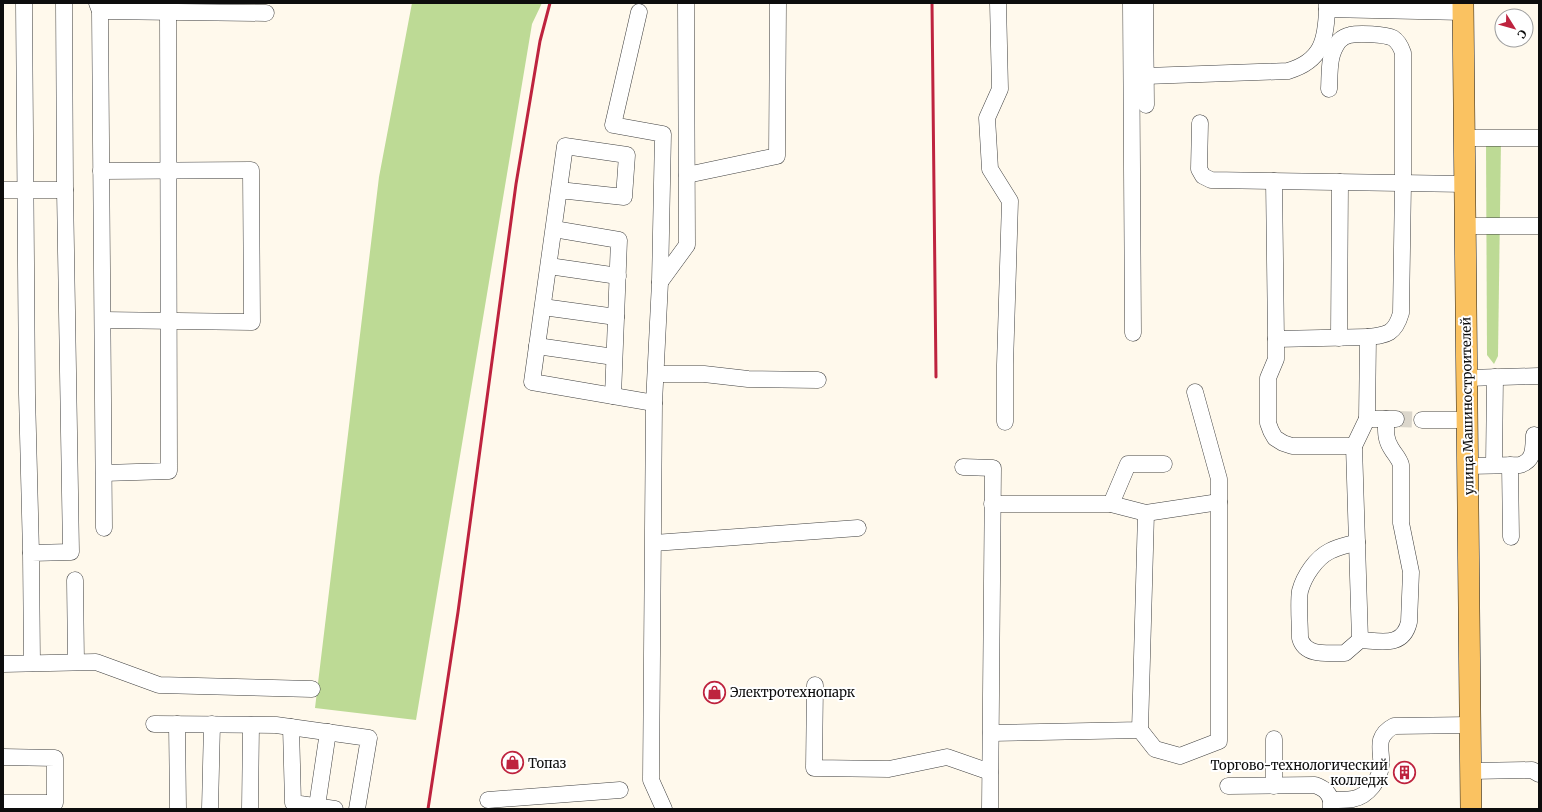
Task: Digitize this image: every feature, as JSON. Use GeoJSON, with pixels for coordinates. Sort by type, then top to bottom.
{"type":"FeatureCollection","features":[{"type":"Feature","properties":{"kind":"main road","name":"улица Машиностроителей"},"geometry":{"type":"LineString","coordinates":[[1463,8],[1466,138],[1465,226],[1471,809]]}},
{"type":"Feature","properties":{"kind":"street"},"geometry":{"type":"LineString","coordinates":[[24,3],[26,394],[31,553],[32,664]]}},
{"type":"Feature","properties":{"kind":"street"},"geometry":{"type":"LineString","coordinates":[[31,553],[71,552],[65,190],[64,3]]}},
{"type":"Feature","properties":{"kind":"street"},"geometry":{"type":"LineString","coordinates":[[660,282],[687,245],[686,3]]}},
{"type":"Feature","properties":{"kind":"street"},"geometry":{"type":"LineString","coordinates":[[687,175],[777,156],[778,3]]}},
{"type":"Feature","properties":{"kind":"street"},"geometry":{"type":"LineString","coordinates":[[998,3],[1000,89],[987,118],[990,169],[1010,201],[1005,365],[1005,422]]}},
{"type":"Feature","properties":{"kind":"street"},"geometry":{"type":"LineString","coordinates":[[1131,3],[1133,333]]}},
{"type":"Feature","properties":{"kind":"street"},"geometry":{"type":"LineString","coordinates":[[1146,3],[1146,104]]}},
{"type":"Feature","properties":{"kind":"street"},"geometry":{"type":"LineString","coordinates":[[1146,76],[1288,72],[1297,69],[1319,51],[1326,30],[1327,6],[1463,8]]}},
{"type":"Feature","properties":{"kind":"street"},"geometry":{"type":"LineString","coordinates":[[104,528],[103,320],[98,7],[168,12],[266,13]]}},
{"type":"Feature","properties":{"kind":"street"},"geometry":{"type":"LineString","coordinates":[[104,473],[169,471],[168,12]]}},
{"type":"Feature","properties":{"kind":"street"},"geometry":{"type":"LineString","coordinates":[[639,12],[613,125],[662,134],[660,282],[654,403],[652,780],[664,809]]}},
{"type":"Feature","properties":{"kind":"street"},"geometry":{"type":"LineString","coordinates":[[1276,339],[1368,337],[1386,335],[1399,321],[1401,313],[1403,53],[1398,42],[1386,36],[1344,36],[1332,52],[1329,89]]}},
{"type":"Feature","properties":{"kind":"street"},"geometry":{"type":"LineString","coordinates":[[1200,123],[1199,169],[1203,176],[1211,180],[1466,184]]}},
{"type":"Feature","properties":{"kind":"street"},"geometry":{"type":"LineString","coordinates":[[1466,138],[1539,138]]}},
{"type":"Feature","properties":{"kind":"street"},"geometry":{"type":"LineString","coordinates":[[559,190],[624,197],[626,155],[565,146],[532,382],[654,403]]}},
{"type":"Feature","properties":{"kind":"street"},"geometry":{"type":"LineString","coordinates":[[101,171],[251,170],[252,322],[103,320]]}},
{"type":"Feature","properties":{"kind":"street"},"geometry":{"type":"LineString","coordinates":[[1274,181],[1276,359],[1268,378],[1268,423],[1276,438],[1283,443],[1292,446],[1354,446]]}},
{"type":"Feature","properties":{"kind":"street"},"geometry":{"type":"LineString","coordinates":[[1339,338],[1340,182]]}},
{"type":"Feature","properties":{"kind":"street"},"geometry":{"type":"LineString","coordinates":[[3,190],[65,190]]}},
{"type":"Feature","properties":{"kind":"street"},"geometry":{"type":"LineString","coordinates":[[1465,226],[1539,226]]}},
{"type":"Feature","properties":{"kind":"street"},"geometry":{"type":"LineString","coordinates":[[554,229],[619,240],[613,396]]}},
{"type":"Feature","properties":{"kind":"street"},"geometry":{"type":"LineString","coordinates":[[549,266],[618,276]]}},
{"type":"Feature","properties":{"kind":"street"},"geometry":{"type":"LineString","coordinates":[[543,307],[616,317]]}},
{"type":"Feature","properties":{"kind":"street"},"geometry":{"type":"LineString","coordinates":[[1360,640],[1354,446],[1367,419],[1368,337]]}},
{"type":"Feature","properties":{"kind":"street"},"geometry":{"type":"LineString","coordinates":[[537,346],[614,357]]}},
{"type":"Feature","properties":{"kind":"street"},"geometry":{"type":"LineString","coordinates":[[656,374],[704,374],[748,379],[818,380]]}},
{"type":"Feature","properties":{"kind":"street"},"geometry":{"type":"LineString","coordinates":[[1467,378],[1539,376]]}},
{"type":"Feature","properties":{"kind":"street"},"geometry":{"type":"LineString","coordinates":[[1494,465],[1495,377]]}},
{"type":"Feature","properties":{"kind":"street"},"geometry":{"type":"LineString","coordinates":[[1146,513],[1140,730],[1156,749],[1180,756],[1219,741],[1219,479],[1195,392]]}},
{"type":"Feature","properties":{"kind":"street"},"geometry":{"type":"LineString","coordinates":[[1357,542],[1329,552],[1318,560],[1310,570],[1300,591],[1300,638],[1304,647],[1313,652],[1346,653],[1360,640],[1393,642],[1404,634],[1410,622],[1411,572],[1401,524],[1401,466],[1398,456],[1388,443],[1386,435],[1391,419],[1367,419]]}},
{"type":"Feature","properties":{"kind":"street"},"geometry":{"type":"LineString","coordinates":[[1422,420],[1467,420]]}},
{"type":"Feature","properties":{"kind":"street"},"geometry":{"type":"LineString","coordinates":[[1468,466],[1510,465],[1528,461],[1532,454],[1534,435]]}},
{"type":"Feature","properties":{"kind":"street"},"geometry":{"type":"LineString","coordinates":[[1111,504],[1128,464],[1164,464]]}},
{"type":"Feature","properties":{"kind":"street"},"geometry":{"type":"LineString","coordinates":[[1510,465],[1510,537]]}},
{"type":"Feature","properties":{"kind":"street"},"geometry":{"type":"LineString","coordinates":[[963,467],[992,468],[990,809]]}},
{"type":"Feature","properties":{"kind":"street"},"geometry":{"type":"LineString","coordinates":[[992,504],[1111,504],[1146,513],[1219,502]]}},
{"type":"Feature","properties":{"kind":"street"},"geometry":{"type":"LineString","coordinates":[[654,543],[858,528]]}},
{"type":"Feature","properties":{"kind":"street"},"geometry":{"type":"LineString","coordinates":[[75,580],[76,662]]}},
{"type":"Feature","properties":{"kind":"street"},"geometry":{"type":"LineString","coordinates":[[3,664],[96,662],[159,685],[312,690]]}},
{"type":"Feature","properties":{"kind":"street"},"geometry":{"type":"LineString","coordinates":[[815,685],[814,768],[889,769],[948,757],[990,772]]}},
{"type":"Feature","properties":{"kind":"street"},"geometry":{"type":"LineString","coordinates":[[154,724],[276,725],[369,738],[357,809]]}},
{"type":"Feature","properties":{"kind":"street"},"geometry":{"type":"LineString","coordinates":[[177,724],[178,809]]}},
{"type":"Feature","properties":{"kind":"street"},"geometry":{"type":"LineString","coordinates":[[210,809],[212,724]]}},
{"type":"Feature","properties":{"kind":"street"},"geometry":{"type":"LineString","coordinates":[[250,809],[251,724]]}},
{"type":"Feature","properties":{"kind":"street"},"geometry":{"type":"LineString","coordinates":[[1228,786],[1315,785],[1325,790],[1329,794],[1331,804],[1352,799],[1365,794],[1378,778],[1380,772],[1381,740],[1390,728],[1394,726],[1470,725]]}},
{"type":"Feature","properties":{"kind":"street"},"geometry":{"type":"LineString","coordinates":[[292,727],[293,803],[335,809]]}},
{"type":"Feature","properties":{"kind":"street"},"geometry":{"type":"LineString","coordinates":[[991,733],[1140,730]]}},
{"type":"Feature","properties":{"kind":"street"},"geometry":{"type":"LineString","coordinates":[[317,806],[328,732]]}},
{"type":"Feature","properties":{"kind":"street"},"geometry":{"type":"LineString","coordinates":[[1274,739],[1274,786]]}},
{"type":"Feature","properties":{"kind":"street"},"geometry":{"type":"LineString","coordinates":[[3,756],[55,758],[55,803],[3,803]]}},
{"type":"Feature","properties":{"kind":"street"},"geometry":{"type":"LineString","coordinates":[[1471,771],[1532,770],[1539,774]]}},
{"type":"Feature","properties":{"kind":"street"},"geometry":{"type":"LineString","coordinates":[[488,800],[551,802],[620,790]]}},
{"type":"Feature","properties":{"kind":"green space"},"geometry":{"type":"Polygon","coordinates":[[[412,3],[542,3],[532,24],[416,720],[315,708],[379,177],[412,3]]]}},
{"type":"Feature","properties":{"kind":"green space"},"geometry":{"type":"Polygon","coordinates":[[[1486,140],[1501,140],[1498,356],[1494,364],[1487,355],[1486,140]]]}},
{"type":"Feature","properties":{"kind":"tunnel"},"geometry":{"type":"LineString","coordinates":[[1396,419],[1422,420]]}},
{"type":"Feature","properties":{"kind":"railway"},"geometry":{"type":"LineString","coordinates":[[428,809],[458,612],[516,184],[540,41],[550,3]]}},
{"type":"Feature","properties":{"kind":"railway"},"geometry":{"type":"LineString","coordinates":[[932,3],[936,377]]}},
{"type":"Feature","properties":{"kind":"place","name":"Электротехнопарк"},"geometry":{"type":"Point","coordinates":[715,692]}},
{"type":"Feature","properties":{"kind":"place","name":"Топаз"},"geometry":{"type":"Point","coordinates":[513,763]}},
{"type":"Feature","properties":{"kind":"place","name":"Торгово-технологический колледж"},"geometry":{"type":"Point","coordinates":[1404,772]}}]}
